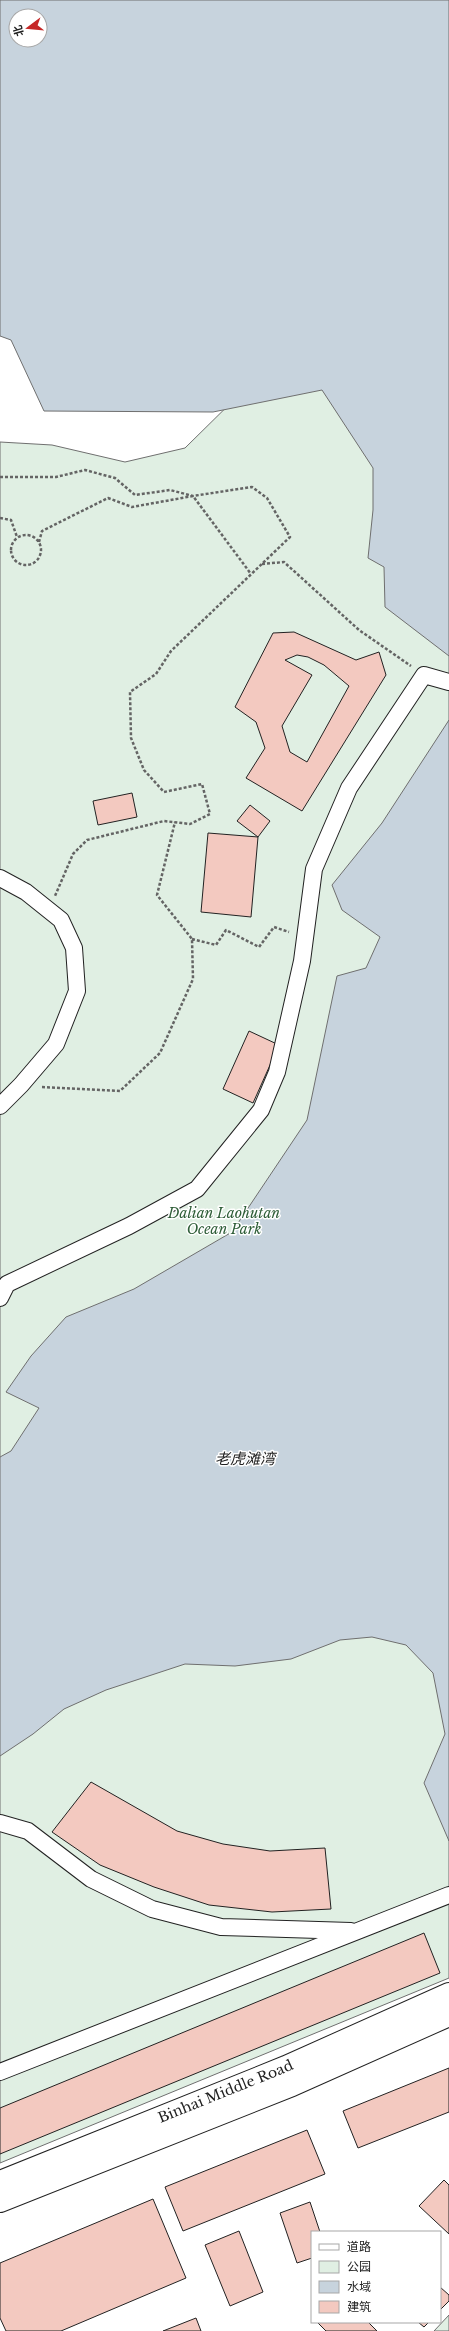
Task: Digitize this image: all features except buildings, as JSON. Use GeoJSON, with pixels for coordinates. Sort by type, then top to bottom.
{"type":"FeatureCollection","features":[{"type":"Feature","properties":{"kind":"highway","name":"Binhai Middle Road"},"geometry":{"type":"LineString","coordinates":[[0,2182],[286,2067],[449,1994]]}},
{"type":"Feature","properties":{"kind":"highway","name":"Binhai Middle Road"},"geometry":{"type":"LineString","coordinates":[[0,2201],[292,2085],[449,2016]]}},
{"type":"Feature","properties":{"kind":"street"},"geometry":{"type":"LineString","coordinates":[[0,1298],[7,1284],[129,1226],[197,1189],[261,1110],[277,1072],[302,961],[314,869],[349,788],[424,676],[449,682]]}},
{"type":"Feature","properties":{"kind":"street"},"geometry":{"type":"LineString","coordinates":[[0,878],[26,892],[61,920],[74,948],[77,991],[56,1044],[21,1085],[0,1106]]}},
{"type":"Feature","properties":{"kind":"street"},"geometry":{"type":"LineString","coordinates":[[0,1823],[28,1831],[91,1879],[152,1908],[221,1928],[359,1931]]}},
{"type":"Feature","properties":{"kind":"street"},"geometry":{"type":"LineString","coordinates":[[0,2072],[449,1895]]}},
{"type":"Feature","properties":{"kind":"path"},"geometry":{"type":"LineString","coordinates":[[0,477],[56,477],[85,470],[115,478],[135,495],[170,490],[193,496],[251,574]]}},
{"type":"Feature","properties":{"kind":"path"},"geometry":{"type":"LineString","coordinates":[[39,542],[31,535],[17,538],[11,546],[11,551],[15,560],[24,564],[37,560],[41,551],[39,542],[42,531],[108,498],[132,507],[252,487],[267,498],[290,537],[171,651],[156,674],[130,692],[131,738],[144,770],[164,792],[202,784],[206,794],[210,814],[190,824],[164,821],[87,840],[73,854],[55,895],[43,906]]}},
{"type":"Feature","properties":{"kind":"path"},"geometry":{"type":"LineString","coordinates":[[0,518],[11,520],[17,538]]}},
{"type":"Feature","properties":{"kind":"path"},"geometry":{"type":"LineString","coordinates":[[262,564],[284,562],[359,630],[424,676]]}},
{"type":"Feature","properties":{"kind":"path"},"geometry":{"type":"LineString","coordinates":[[21,1085],[120,1091],[160,1053],[193,979],[192,939],[157,895],[175,822]]}},
{"type":"Feature","properties":{"kind":"path"},"geometry":{"type":"LineString","coordinates":[[192,939],[216,945],[226,930],[259,947],[274,926]]}},
{"type":"Feature","properties":{"kind":"green space","name":"Dalian Laohutan Ocean Park"},"geometry":{"type":"Polygon","coordinates":[[[449,188],[449,1978],[0,2163],[0,442],[52,445],[125,462],[185,448],[449,188]]]}},
{"type":"Feature","properties":{"kind":"green space"},"geometry":{"type":"Polygon","coordinates":[[[449,2315],[449,2331],[434,2331],[449,2315]]]}},
{"type":"Feature","properties":{"kind":"water"},"geometry":{"type":"Polygon","coordinates":[[[0,0],[449,0],[449,656],[385,607],[384,567],[368,558],[373,510],[373,468],[322,390],[213,412],[44,411],[11,340],[0,336],[0,0]]]}},
{"type":"Feature","properties":{"kind":"water","name":"老虎滩湾"},"geometry":{"type":"Polygon","coordinates":[[[449,720],[449,1841],[424,1783],[445,1734],[433,1673],[406,1645],[372,1637],[340,1640],[291,1659],[235,1666],[185,1664],[106,1690],[64,1709],[33,1734],[0,1756],[0,1457],[11,1451],[39,1408],[6,1392],[31,1356],[66,1317],[134,1289],[232,1232],[307,1120],[337,976],[366,968],[380,937],[342,910],[332,885],[382,823],[449,720]]]}}]}
